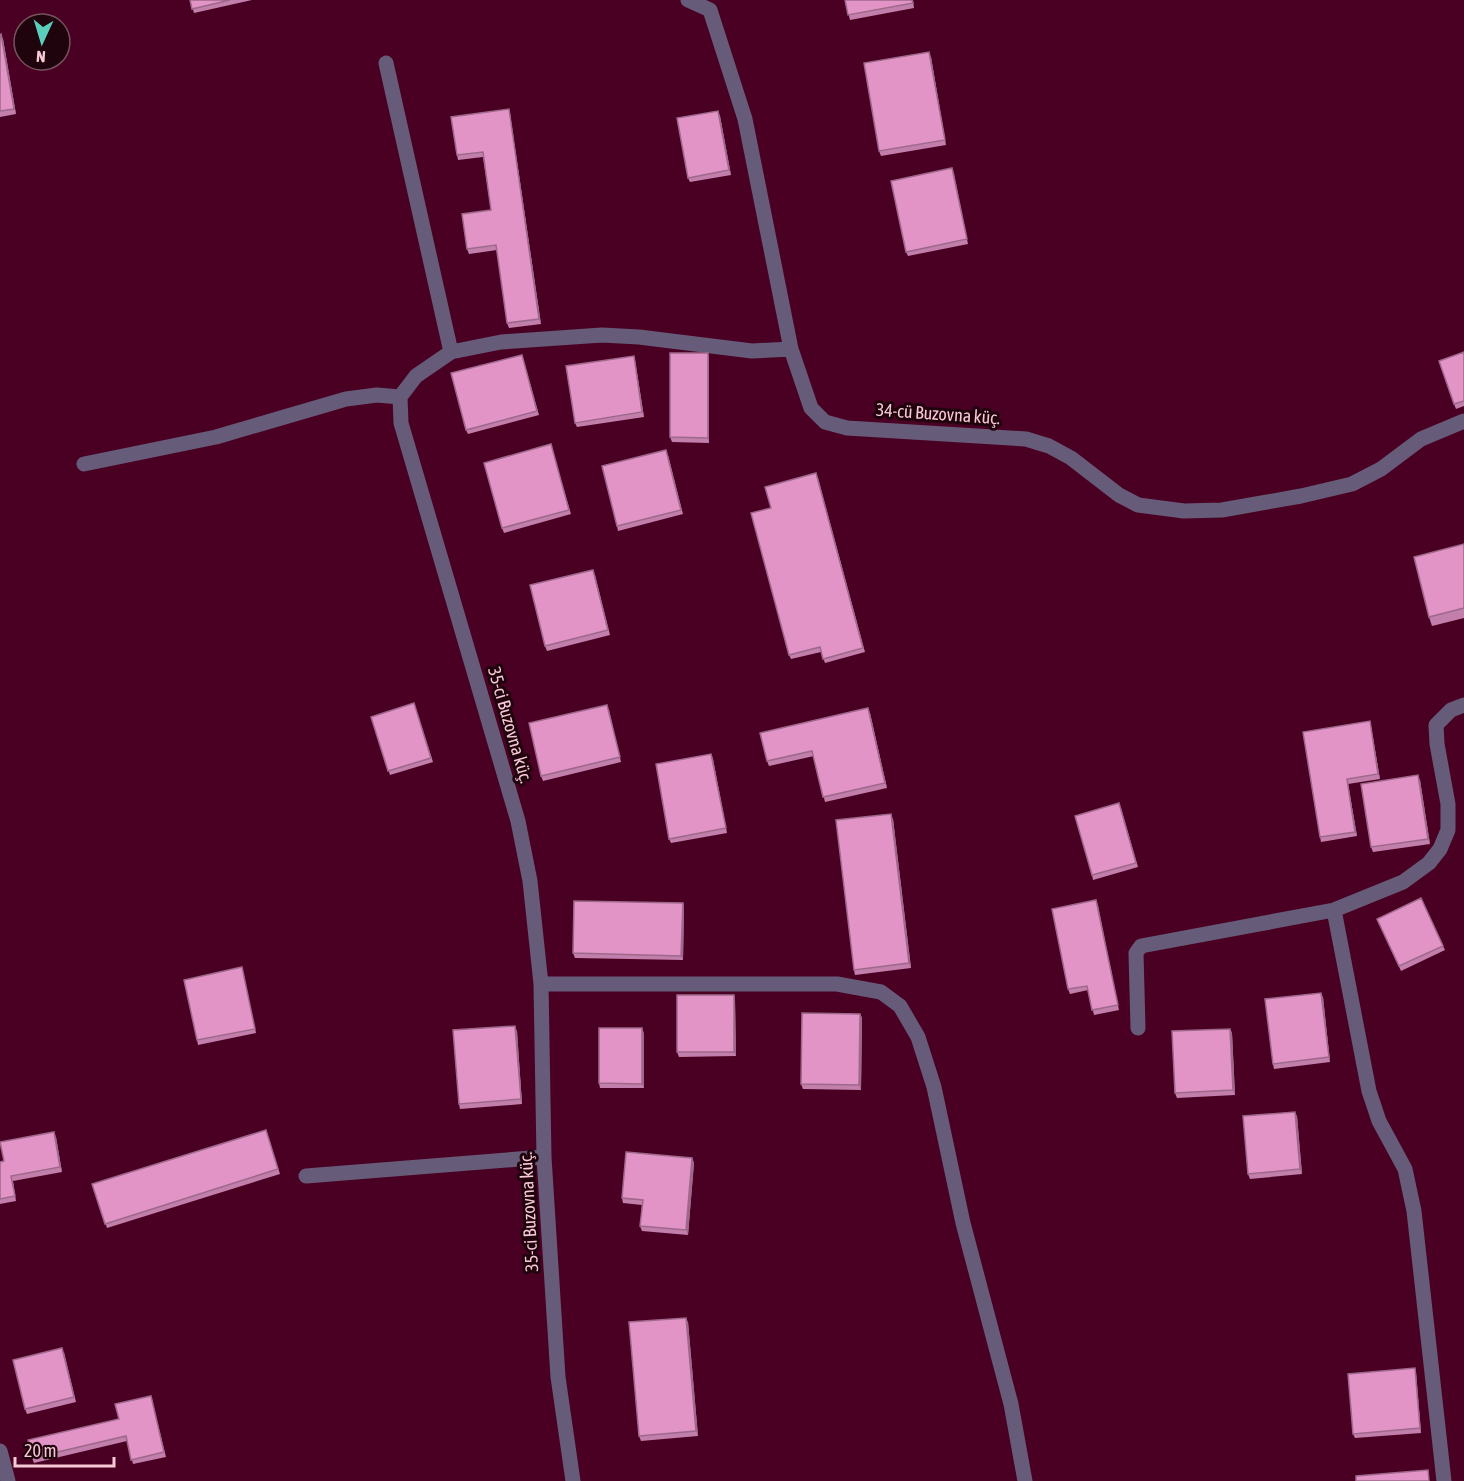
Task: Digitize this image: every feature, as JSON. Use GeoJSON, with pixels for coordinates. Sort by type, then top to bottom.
{"type":"FeatureCollection","features":[{"type":"Feature","properties":{"kind":"street","name":"34-cü Buzovna küç."},"geometry":{"type":"LineString","coordinates":[[688,0],[710,5],[745,119],[791,349],[811,408],[825,422],[847,428],[1026,440],[1048,446],[1071,458],[1119,495],[1138,505],[1184,511],[1222,510],[1352,484],[1381,469],[1421,439],[1464,421]]}},
{"type":"Feature","properties":{"kind":"street"},"geometry":{"type":"LineString","coordinates":[[386,63],[451,352]]}},
{"type":"Feature","properties":{"kind":"street"},"geometry":{"type":"LineString","coordinates":[[84,464],[216,437],[346,399],[376,395],[400,397],[416,376],[451,352],[501,342],[602,335],[639,337],[752,351],[791,349]]}},
{"type":"Feature","properties":{"kind":"street","name":"35-ci Buzovna küç."},"geometry":{"type":"LineString","coordinates":[[400,397],[401,423],[518,821],[530,881],[540,984],[544,1157],[558,1377],[573,1481]]}},
{"type":"Feature","properties":{"kind":"street"},"geometry":{"type":"LineString","coordinates":[[1138,1028],[1136,953],[1141,946],[1334,910],[1403,882],[1429,863],[1440,849],[1448,830],[1448,804],[1437,744],[1436,725],[1450,710],[1464,705]]}},
{"type":"Feature","properties":{"kind":"street"},"geometry":{"type":"LineString","coordinates":[[1334,910],[1368,1091],[1379,1121],[1406,1169],[1414,1211],[1444,1481]]}},
{"type":"Feature","properties":{"kind":"street"},"geometry":{"type":"LineString","coordinates":[[540,984],[837,984],[882,992],[900,1006],[918,1037],[934,1087],[963,1223],[1011,1404],[1025,1481]]}},
{"type":"Feature","properties":{"kind":"street"},"geometry":{"type":"LineString","coordinates":[[306,1176],[544,1157]]}},
{"type":"Feature","properties":{"kind":"street"},"geometry":{"type":"LineString","coordinates":[[0,1451],[8,1481]]}},
{"type":"Feature","properties":{"kind":"building"},"geometry":{"type":"Polygon","coordinates":[[[190,0],[230,0],[192,9],[190,0]]]}},
{"type":"Feature","properties":{"kind":"building"},"geometry":{"type":"Polygon","coordinates":[[[845,0],[912,0],[913,3],[848,15],[845,0]]]}},
{"type":"Feature","properties":{"kind":"building"},"geometry":{"type":"Polygon","coordinates":[[[0,35],[14,109],[0,111],[0,35]]]}},
{"type":"Feature","properties":{"kind":"building"},"geometry":{"type":"Polygon","coordinates":[[[929,52],[945,140],[879,151],[864,63],[929,52]]]}},
{"type":"Feature","properties":{"kind":"building"},"geometry":{"type":"Polygon","coordinates":[[[509,109],[539,319],[507,323],[496,245],[467,249],[462,214],[491,210],[483,152],[457,155],[451,117],[509,109]]]}},
{"type":"Feature","properties":{"kind":"building"},"geometry":{"type":"Polygon","coordinates":[[[718,111],[729,170],[688,178],[677,118],[718,111]]]}},
{"type":"Feature","properties":{"kind":"building"},"geometry":{"type":"Polygon","coordinates":[[[952,168],[967,239],[906,252],[891,181],[952,168]]]}},
{"type":"Feature","properties":{"kind":"building"},"geometry":{"type":"Polygon","coordinates":[[[1464,352],[1464,401],[1454,404],[1439,361],[1464,352]]]}},
{"type":"Feature","properties":{"kind":"building"},"geometry":{"type":"Polygon","coordinates":[[[670,353],[708,353],[708,438],[670,437],[670,353]]]}},
{"type":"Feature","properties":{"kind":"building"},"geometry":{"type":"Polygon","coordinates":[[[522,355],[537,411],[466,430],[451,373],[522,355]]]}},
{"type":"Feature","properties":{"kind":"building"},"geometry":{"type":"Polygon","coordinates":[[[634,356],[642,412],[575,423],[566,366],[634,356]]]}},
{"type":"Feature","properties":{"kind":"building"},"geometry":{"type":"Polygon","coordinates":[[[551,444],[569,510],[502,528],[484,463],[551,444]]]}},
{"type":"Feature","properties":{"kind":"building"},"geometry":{"type":"Polygon","coordinates":[[[666,450],[681,510],[617,526],[602,466],[666,450]]]}},
{"type":"Feature","properties":{"kind":"building"},"geometry":{"type":"Polygon","coordinates":[[[816,473],[863,648],[823,659],[820,647],[789,655],[751,513],[771,508],[765,487],[816,473]]]}},
{"type":"Feature","properties":{"kind":"building"},"geometry":{"type":"Polygon","coordinates":[[[1464,544],[1464,608],[1429,617],[1414,557],[1464,544]]]}},
{"type":"Feature","properties":{"kind":"building"},"geometry":{"type":"Polygon","coordinates":[[[593,570],[608,630],[545,646],[530,585],[593,570]]]}},
{"type":"Feature","properties":{"kind":"building"},"geometry":{"type":"Polygon","coordinates":[[[414,703],[431,758],[388,771],[371,717],[414,703]]]}},
{"type":"Feature","properties":{"kind":"building"},"geometry":{"type":"Polygon","coordinates":[[[607,705],[620,757],[541,776],[529,723],[607,705]]]}},
{"type":"Feature","properties":{"kind":"building"},"geometry":{"type":"Polygon","coordinates":[[[868,708],[885,783],[823,797],[812,751],[767,761],[760,733],[868,708]]]}},
{"type":"Feature","properties":{"kind":"building"},"geometry":{"type":"Polygon","coordinates":[[[1370,721],[1378,774],[1347,779],[1355,832],[1320,837],[1303,732],[1370,721]]]}},
{"type":"Feature","properties":{"kind":"building"},"geometry":{"type":"Polygon","coordinates":[[[711,754],[726,828],[669,839],[656,764],[711,754]]]}},
{"type":"Feature","properties":{"kind":"building"},"geometry":{"type":"Polygon","coordinates":[[[1418,775],[1428,839],[1371,847],[1361,784],[1418,775]]]}},
{"type":"Feature","properties":{"kind":"building"},"geometry":{"type":"Polygon","coordinates":[[[1119,803],[1136,863],[1092,875],[1075,816],[1119,803]]]}},
{"type":"Feature","properties":{"kind":"building"},"geometry":{"type":"Polygon","coordinates":[[[891,814],[909,963],[854,970],[836,820],[891,814]]]}},
{"type":"Feature","properties":{"kind":"building"},"geometry":{"type":"Polygon","coordinates":[[[1421,898],[1443,946],[1399,966],[1377,919],[1421,898]]]}},
{"type":"Feature","properties":{"kind":"building"},"geometry":{"type":"Polygon","coordinates":[[[1096,900],[1118,1005],[1092,1010],[1087,986],[1068,989],[1052,909],[1096,900]]]}},
{"type":"Feature","properties":{"kind":"building"},"geometry":{"type":"Polygon","coordinates":[[[574,901],[683,903],[681,956],[573,953],[574,901]]]}},
{"type":"Feature","properties":{"kind":"building"},"geometry":{"type":"Polygon","coordinates":[[[242,967],[255,1029],[197,1040],[184,980],[242,967]]]}},
{"type":"Feature","properties":{"kind":"building"},"geometry":{"type":"Polygon","coordinates":[[[1321,993],[1329,1057],[1273,1064],[1265,999],[1321,993]]]}},
{"type":"Feature","properties":{"kind":"building"},"geometry":{"type":"Polygon","coordinates":[[[677,995],[734,995],[734,1052],[677,1052],[677,995]]]}},
{"type":"Feature","properties":{"kind":"building"},"geometry":{"type":"Polygon","coordinates":[[[802,1013],[860,1014],[859,1085],[801,1084],[802,1013]]]}},
{"type":"Feature","properties":{"kind":"building"},"geometry":{"type":"Polygon","coordinates":[[[515,1026],[521,1099],[459,1104],[453,1030],[515,1026]]]}},
{"type":"Feature","properties":{"kind":"building"},"geometry":{"type":"Polygon","coordinates":[[[599,1028],[642,1028],[642,1084],[599,1083],[599,1028]]]}},
{"type":"Feature","properties":{"kind":"building"},"geometry":{"type":"Polygon","coordinates":[[[1230,1029],[1233,1090],[1175,1093],[1172,1031],[1230,1029]]]}},
{"type":"Feature","properties":{"kind":"building"},"geometry":{"type":"Polygon","coordinates":[[[1295,1112],[1300,1169],[1248,1174],[1243,1116],[1295,1112]]]}},
{"type":"Feature","properties":{"kind":"building"},"geometry":{"type":"Polygon","coordinates":[[[266,1130],[278,1169],[105,1224],[92,1184],[266,1130]]]}},
{"type":"Feature","properties":{"kind":"building"},"geometry":{"type":"Polygon","coordinates":[[[54,1132],[60,1167],[11,1176],[15,1196],[0,1199],[0,1162],[4,1161],[0,1142],[54,1132]]]}},
{"type":"Feature","properties":{"kind":"building"},"geometry":{"type":"Polygon","coordinates":[[[626,1152],[692,1158],[686,1230],[640,1226],[643,1200],[622,1198],[626,1152]]]}},
{"type":"Feature","properties":{"kind":"building"},"geometry":{"type":"Polygon","coordinates":[[[686,1318],[696,1431],[639,1436],[629,1322],[686,1318]]]}},
{"type":"Feature","properties":{"kind":"building"},"geometry":{"type":"Polygon","coordinates":[[[62,1348],[74,1397],[25,1409],[13,1360],[62,1348]]]}},
{"type":"Feature","properties":{"kind":"building"},"geometry":{"type":"Polygon","coordinates":[[[1415,1368],[1420,1428],[1353,1434],[1348,1374],[1415,1368]]]}},
{"type":"Feature","properties":{"kind":"building"},"geometry":{"type":"Polygon","coordinates":[[[151,1396],[164,1452],[131,1460],[126,1436],[32,1458],[28,1440],[119,1419],[115,1404],[151,1396]]]}},
{"type":"Feature","properties":{"kind":"building"},"geometry":{"type":"Polygon","coordinates":[[[1428,1470],[1429,1481],[1356,1481],[1356,1476],[1428,1470]]]}}]}
